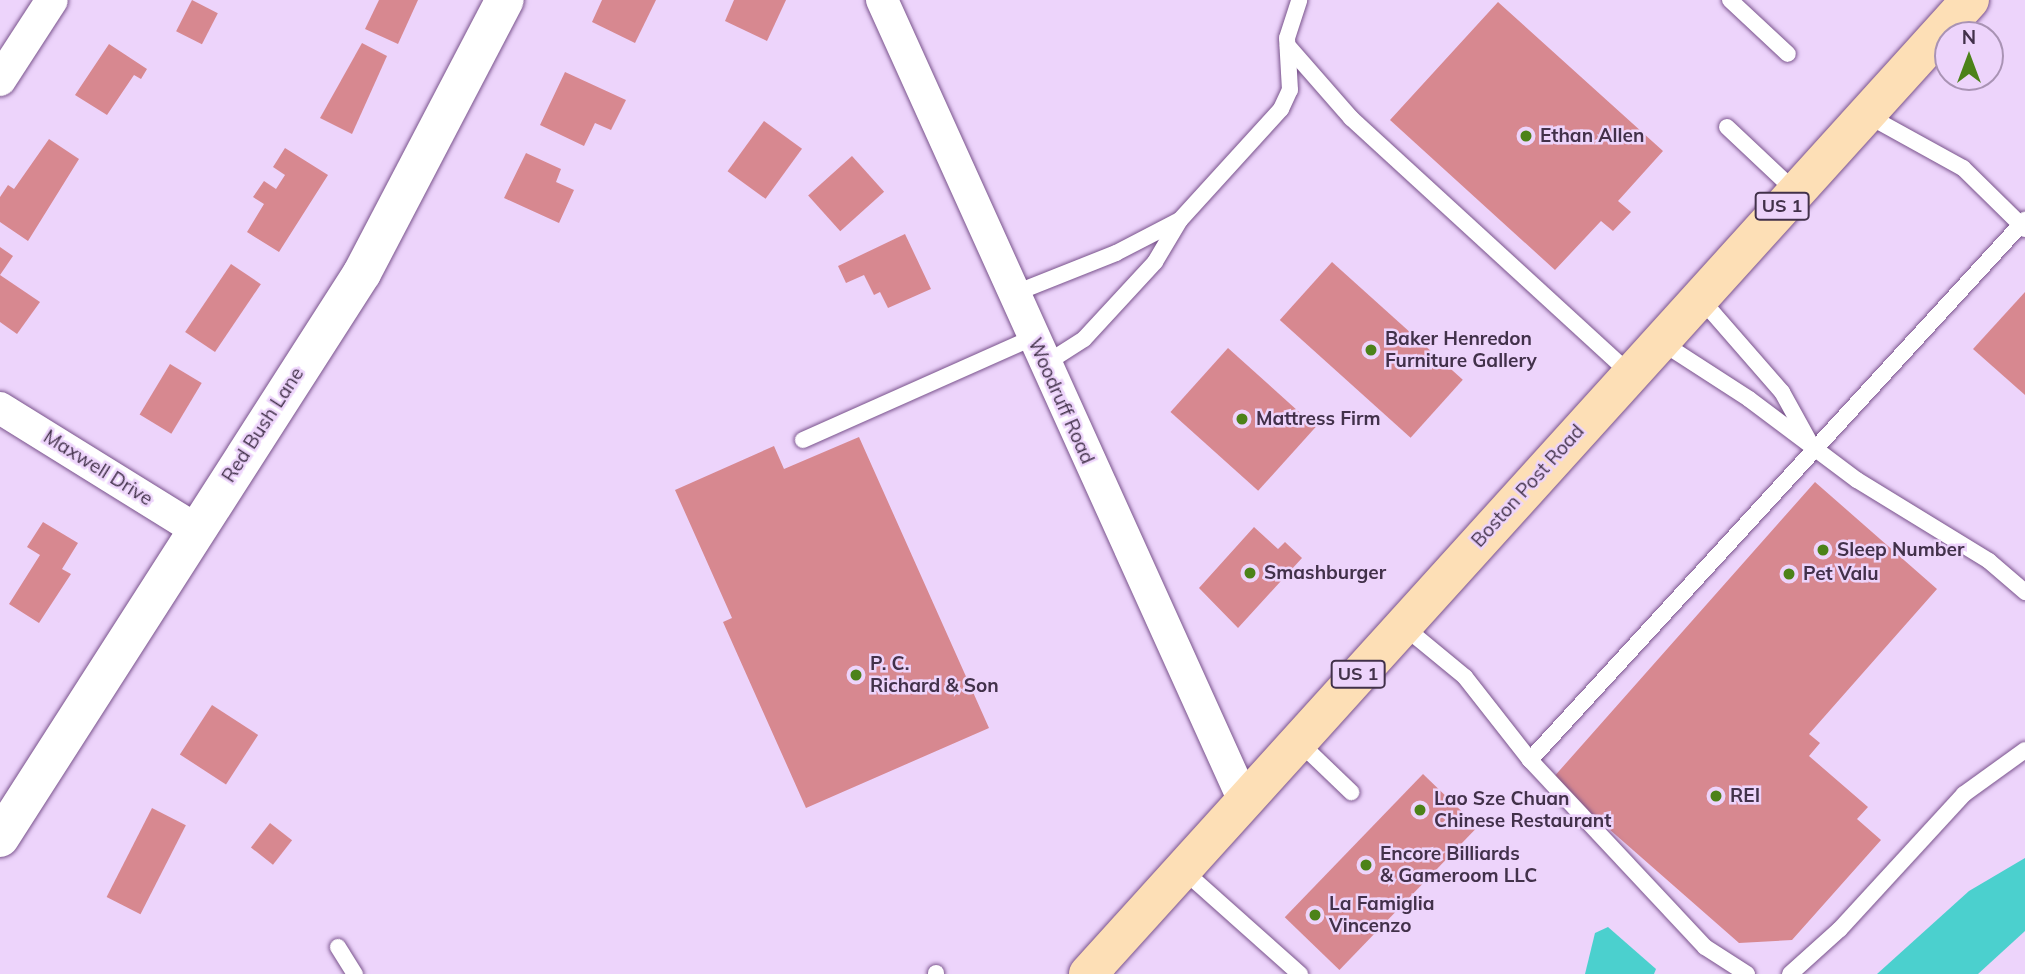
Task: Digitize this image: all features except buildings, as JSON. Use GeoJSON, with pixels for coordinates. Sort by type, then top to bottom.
{"type":"FeatureCollection","features":[{"type":"Feature","properties":{"kind":"main road","name":"Boston Post Road"},"geometry":{"type":"LineString","coordinates":[[1094,972],[1182,869],[1629,373],[1970,0]]}},
{"type":"Feature","properties":{"kind":"street"},"geometry":{"type":"LineString","coordinates":[[0,80],[52,0]]}},
{"type":"Feature","properties":{"kind":"street","name":"Red Bush Lane"},"geometry":{"type":"LineString","coordinates":[[0,838],[195,529],[362,273],[505,0]]}},
{"type":"Feature","properties":{"kind":"street","name":"Woodruff Road"},"geometry":{"type":"LineString","coordinates":[[882,0],[1244,801]]}},
{"type":"Feature","properties":{"kind":"street","name":"Maxwell Drive"},"geometry":{"type":"LineString","coordinates":[[0,408],[195,529]]}},
{"type":"Feature","properties":{"kind":"lane"},"geometry":{"type":"LineString","coordinates":[[803,440],[1039,351],[1084,339],[1156,262],[1180,219],[1280,109],[1290,90],[1289,23],[1299,0]]}},
{"type":"Feature","properties":{"kind":"lane"},"geometry":{"type":"LineString","coordinates":[[1730,0],[1788,54]]}},
{"type":"Feature","properties":{"kind":"lane"},"geometry":{"type":"LineString","coordinates":[[1288,46],[1351,118],[1629,373]]}},
{"type":"Feature","properties":{"kind":"lane"},"geometry":{"type":"LineString","coordinates":[[1530,760],[2024,224],[1963,168],[1865,114]]}},
{"type":"Feature","properties":{"kind":"lane"},"geometry":{"type":"LineString","coordinates":[[1727,127],[1795,191]]}},
{"type":"Feature","properties":{"kind":"lane"},"geometry":{"type":"LineString","coordinates":[[1013,294],[1116,253],[1180,219]]}},
{"type":"Feature","properties":{"kind":"lane"},"geometry":{"type":"LineString","coordinates":[[1699,297],[1782,392],[1814,449]]}},
{"type":"Feature","properties":{"kind":"lane"},"geometry":{"type":"LineString","coordinates":[[1659,340],[1749,398],[1814,449],[1989,561],[2025,592]]}},
{"type":"Feature","properties":{"kind":"lane"},"geometry":{"type":"LineString","coordinates":[[1402,625],[1465,677],[1530,760],[1705,947],[1747,974]]}},
{"type":"Feature","properties":{"kind":"lane"},"geometry":{"type":"LineString","coordinates":[[1298,741],[1351,792]]}},
{"type":"Feature","properties":{"kind":"lane"},"geometry":{"type":"LineString","coordinates":[[1790,974],[1840,929],[1964,794],[2010,764],[2025,750]]}},
{"type":"Feature","properties":{"kind":"lane"},"geometry":{"type":"LineString","coordinates":[[1182,869],[1300,974]]}},
{"type":"Feature","properties":{"kind":"lane"},"geometry":{"type":"LineString","coordinates":[[338,947],[355,974]]}},
{"type":"Feature","properties":{"kind":"shaded area"},"geometry":{"type":"Polygon","coordinates":[[[2025,858],[2025,931],[1978,974],[1877,974],[1969,891],[2025,858]]]}},
{"type":"Feature","properties":{"kind":"shaded area"},"geometry":{"type":"Polygon","coordinates":[[[1608,927],[1656,969],[1654,974],[1585,974],[1595,933],[1608,927]]]}},
{"type":"Feature","properties":{"kind":"place","name":"Ethan Allen"},"geometry":{"type":"Point","coordinates":[1526,136]}},
{"type":"Feature","properties":{"kind":"place","name":"Baker Henredon Furniture Gallery"},"geometry":{"type":"Point","coordinates":[1371,350]}},
{"type":"Feature","properties":{"kind":"place","name":"Mattress Firm"},"geometry":{"type":"Point","coordinates":[1242,419]}},
{"type":"Feature","properties":{"kind":"place","name":"Sleep Number"},"geometry":{"type":"Point","coordinates":[1823,550]}},
{"type":"Feature","properties":{"kind":"place","name":"Smashburger"},"geometry":{"type":"Point","coordinates":[1250,573]}},
{"type":"Feature","properties":{"kind":"place","name":"Pet Valu"},"geometry":{"type":"Point","coordinates":[1789,574]}},
{"type":"Feature","properties":{"kind":"place","name":"P. C. Richard & Son"},"geometry":{"type":"Point","coordinates":[856,675]}},
{"type":"Feature","properties":{"kind":"place","name":"REI"},"geometry":{"type":"Point","coordinates":[1716,796]}},
{"type":"Feature","properties":{"kind":"place","name":"Lao Sze Chuan Chinese Restaurant"},"geometry":{"type":"Point","coordinates":[1420,810]}},
{"type":"Feature","properties":{"kind":"place","name":"Encore Billiards & Gameroom LLC"},"geometry":{"type":"Point","coordinates":[1366,865]}},
{"type":"Feature","properties":{"kind":"place","name":"La Famiglia Vincenzo"},"geometry":{"type":"Point","coordinates":[1315,915]}}]}
